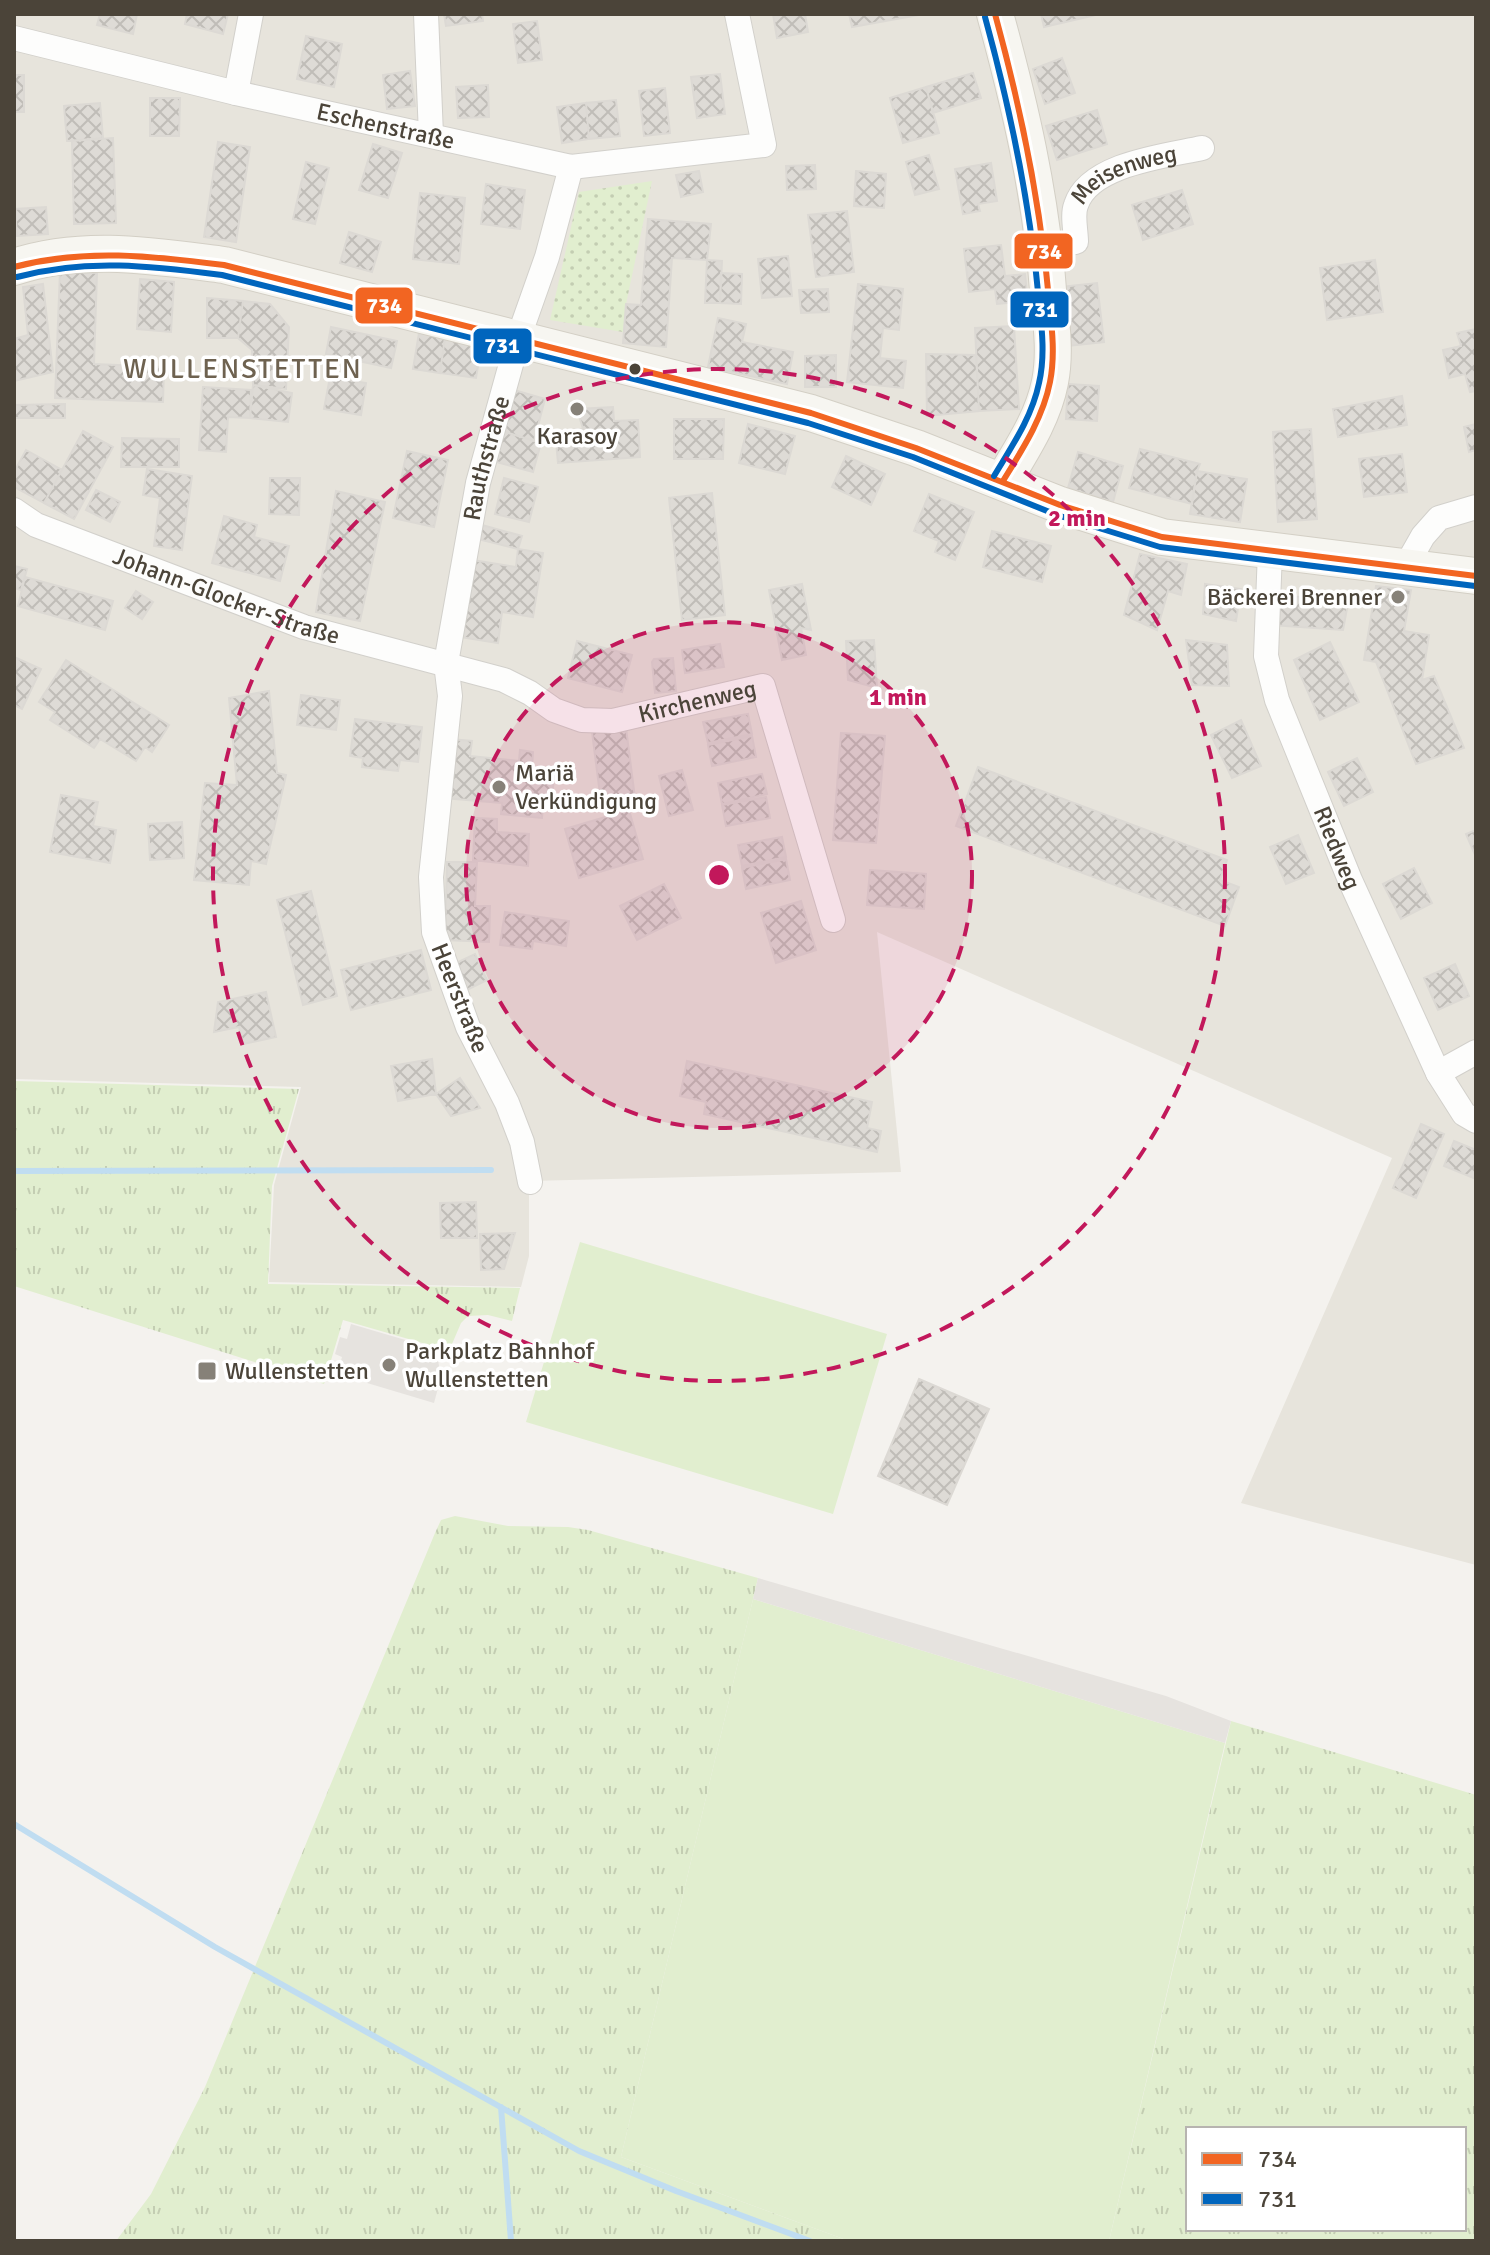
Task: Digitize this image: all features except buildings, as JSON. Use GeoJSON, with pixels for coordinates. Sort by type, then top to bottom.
{"type":"FeatureCollection","features":[{"type":"Feature","properties":{"kind":"main road"},"geometry":{"type":"LineString","coordinates":[[995,14],[1030,148],[1052,331],[1050,381],[1034,428],[1003,481]]}},
{"type":"Feature","properties":{"kind":"main road"},"geometry":{"type":"LineString","coordinates":[[14,267],[82,253],[136,253],[224,265],[840,422],[1060,505],[1162,537],[1476,576]]}},
{"type":"Feature","properties":{"kind":"street"},"geometry":{"type":"LineString","coordinates":[[236,93],[251,14]]}},
{"type":"Feature","properties":{"kind":"street"},"geometry":{"type":"LineString","coordinates":[[426,14],[431,135]]}},
{"type":"Feature","properties":{"kind":"street","name":"Eschenstraße"},"geometry":{"type":"LineString","coordinates":[[14,38],[236,93],[571,167],[764,145],[737,14]]}},
{"type":"Feature","properties":{"kind":"street","name":"Meisenweg"},"geometry":{"type":"LineString","coordinates":[[1044,247],[1076,242],[1075,206],[1090,181],[1134,163],[1202,148]]}},
{"type":"Feature","properties":{"kind":"street","name":"Rauthstraße"},"geometry":{"type":"LineString","coordinates":[[446,663],[478,483],[571,167]]}},
{"type":"Feature","properties":{"kind":"street"},"geometry":{"type":"LineString","coordinates":[[1406,566],[1423,536],[1439,518],[1476,507]]}},
{"type":"Feature","properties":{"kind":"street","name":"Johann-Glocker-Straße"},"geometry":{"type":"LineString","coordinates":[[14,510],[25,526],[304,627],[446,663]]}},
{"type":"Feature","properties":{"kind":"street","name":"Riedweg"},"geometry":{"type":"LineString","coordinates":[[1270,551],[1266,656],[1277,700],[1350,880],[1438,1073],[1464,1114],[1476,1121]]}},
{"type":"Feature","properties":{"kind":"street","name":"Kirchenweg"},"geometry":{"type":"LineString","coordinates":[[446,663],[504,680],[554,710],[582,720],[613,721],[763,686],[833,920]]}},
{"type":"Feature","properties":{"kind":"street","name":"Heerstraße"},"geometry":{"type":"LineString","coordinates":[[446,663],[450,696],[431,877],[434,932],[468,1027],[507,1103],[522,1142],[530,1182]]}},
{"type":"Feature","properties":{"kind":"street"},"geometry":{"type":"LineString","coordinates":[[1438,1073],[1476,1052]]}},
{"type":"Feature","properties":{"kind":"shaded area"},"geometry":{"type":"Polygon","coordinates":[[[14,14],[1476,14],[1476,1565],[1241,1503],[1392,1158],[877,932],[901,1172],[529,1181],[529,1256],[521,1287],[269,1282],[274,1185],[301,1087],[14,1079],[14,14]]]}},
{"type":"Feature","properties":{"kind":"shaded area","name":"Parkplatz Bahnhof Wullenstetten"},"geometry":{"type":"Polygon","coordinates":[[[351,1324],[436,1349],[441,1377],[434,1403],[337,1374],[342,1357],[335,1354],[340,1337],[347,1339],[351,1324]]]}},
{"type":"Feature","properties":{"kind":"shaded area"},"geometry":{"type":"Polygon","coordinates":[[[758,1578],[1166,1696],[1231,1721],[1225,1743],[753,1599],[758,1578]]]}},
{"type":"Feature","properties":{"kind":"green space"},"geometry":{"type":"Polygon","coordinates":[[[652,181],[623,332],[550,320],[579,192],[652,181]]]}},
{"type":"Feature","properties":{"kind":"green space"},"geometry":{"type":"Polygon","coordinates":[[[14,1081],[299,1089],[272,1186],[268,1284],[520,1288],[512,1321],[488,1315],[468,1316],[461,1323],[452,1344],[436,1347],[343,1320],[324,1384],[14,1286],[14,1081]]]}},
{"type":"Feature","properties":{"kind":"green space"},"geometry":{"type":"Polygon","coordinates":[[[580,1242],[887,1334],[833,1514],[526,1422],[580,1242]]]}},
{"type":"Feature","properties":{"kind":"green space"},"geometry":{"type":"Polygon","coordinates":[[[455,1516],[508,1526],[588,1530],[758,1578],[621,2157],[849,2241],[116,2241],[151,2194],[205,2087],[435,1533],[441,1520],[455,1516]]]}},
{"type":"Feature","properties":{"kind":"green space"},"geometry":{"type":"Polygon","coordinates":[[[753,1599],[1225,1743],[1109,2241],[849,2241],[621,2157],[753,1599]]]}},
{"type":"Feature","properties":{"kind":"green space"},"geometry":{"type":"Polygon","coordinates":[[[1231,1721],[1476,1795],[1476,2241],[1109,2241],[1231,1721]]]}},
{"type":"Feature","properties":{"kind":"waterway"},"geometry":{"type":"LineString","coordinates":[[14,1171],[491,1170]]}},
{"type":"Feature","properties":{"kind":"waterway"},"geometry":{"type":"LineString","coordinates":[[14,1824],[215,1947],[579,2151],[810,2241]]}},
{"type":"Feature","properties":{"kind":"waterway"},"geometry":{"type":"LineString","coordinates":[[501,2107],[511,2241]]}},
{"type":"Feature","properties":{"kind":"transit line","name":"734"},"geometry":{"type":"LineString","coordinates":[[995,14],[1013,82],[1034,185],[1053,348],[1050,382],[1042,408],[1003,481]]}},
{"type":"Feature","properties":{"kind":"transit line","name":"731"},"geometry":{"type":"LineString","coordinates":[[985,17],[1003,85],[1024,188],[1043,349],[1032,408],[994,476]]}},
{"type":"Feature","properties":{"kind":"transit line","name":"734"},"geometry":{"type":"LineString","coordinates":[[14,267],[67,257],[93,256],[145,257],[224,265],[811,413],[916,448],[1060,505],[1162,537],[1476,576]]}},
{"type":"Feature","properties":{"kind":"transit line","name":"731"},"geometry":{"type":"LineString","coordinates":[[17,277],[68,267],[94,266],[145,267],[222,275],[808,423],[913,457],[1057,515],[1160,547],[1475,586]]}},
{"type":"Feature","properties":{"kind":"place","name":"Karasoy"},"geometry":{"type":"Point","coordinates":[577,409]}},
{"type":"Feature","properties":{"kind":"place","name":"Bäckerei Brenner"},"geometry":{"type":"Point","coordinates":[1398,597]}},
{"type":"Feature","properties":{"kind":"place","name":"Mariä Verkündigung"},"geometry":{"type":"Point","coordinates":[499,787]}},
{"type":"Feature","properties":{"kind":"place","name":"Parkplatz Bahnhof Wullenstetten"},"geometry":{"type":"Point","coordinates":[389,1365]}},
{"type":"Feature","properties":{"kind":"place","name":"Wullenstetten"},"geometry":{"type":"Point","coordinates":[207,1371]}},
{"type":"Feature","properties":{"kind":"district","name":"WULLENSTETTEN"},"geometry":{"type":"Point","coordinates":[243,369]}}]}
